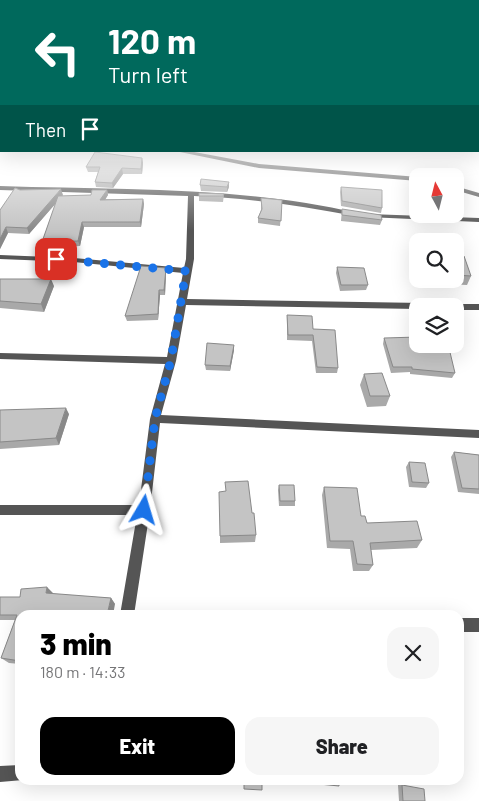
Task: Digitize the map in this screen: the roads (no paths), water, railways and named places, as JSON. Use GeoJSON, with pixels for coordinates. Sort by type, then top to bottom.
{"type":"FeatureCollection","features":[{"type":"Feature","properties":{"kind":"street"},"geometry":{"type":"LineString","coordinates":[[207,156],[259,166],[409,178]]}},
{"type":"Feature","properties":{"kind":"street"},"geometry":{"type":"LineString","coordinates":[[0,188],[216,195],[304,204],[340,212],[380,217],[479,220]]}},
{"type":"Feature","properties":{"kind":"street"},"geometry":{"type":"LineString","coordinates":[[464,190],[479,194]]}},
{"type":"Feature","properties":{"kind":"street"},"geometry":{"type":"LineString","coordinates":[[128,610],[144,510],[155,419],[171,360],[186,271],[190,259],[191,194]]}},
{"type":"Feature","properties":{"kind":"street"},"geometry":{"type":"LineString","coordinates":[[0,257],[74,260],[186,271]]}},
{"type":"Feature","properties":{"kind":"street"},"geometry":{"type":"LineString","coordinates":[[182,302],[409,306]]}},
{"type":"Feature","properties":{"kind":"street"},"geometry":{"type":"LineString","coordinates":[[464,307],[479,307]]}},
{"type":"Feature","properties":{"kind":"street"},"geometry":{"type":"LineString","coordinates":[[0,356],[171,360]]}},
{"type":"Feature","properties":{"kind":"street"},"geometry":{"type":"LineString","coordinates":[[155,419],[479,434]]}},
{"type":"Feature","properties":{"kind":"street"},"geometry":{"type":"LineString","coordinates":[[0,510],[144,510]]}},
{"type":"Feature","properties":{"kind":"street"},"geometry":{"type":"LineString","coordinates":[[464,625],[479,626]]}},
{"type":"Feature","properties":{"kind":"street"},"geometry":{"type":"LineString","coordinates":[[0,774],[15,773]]}}]}
